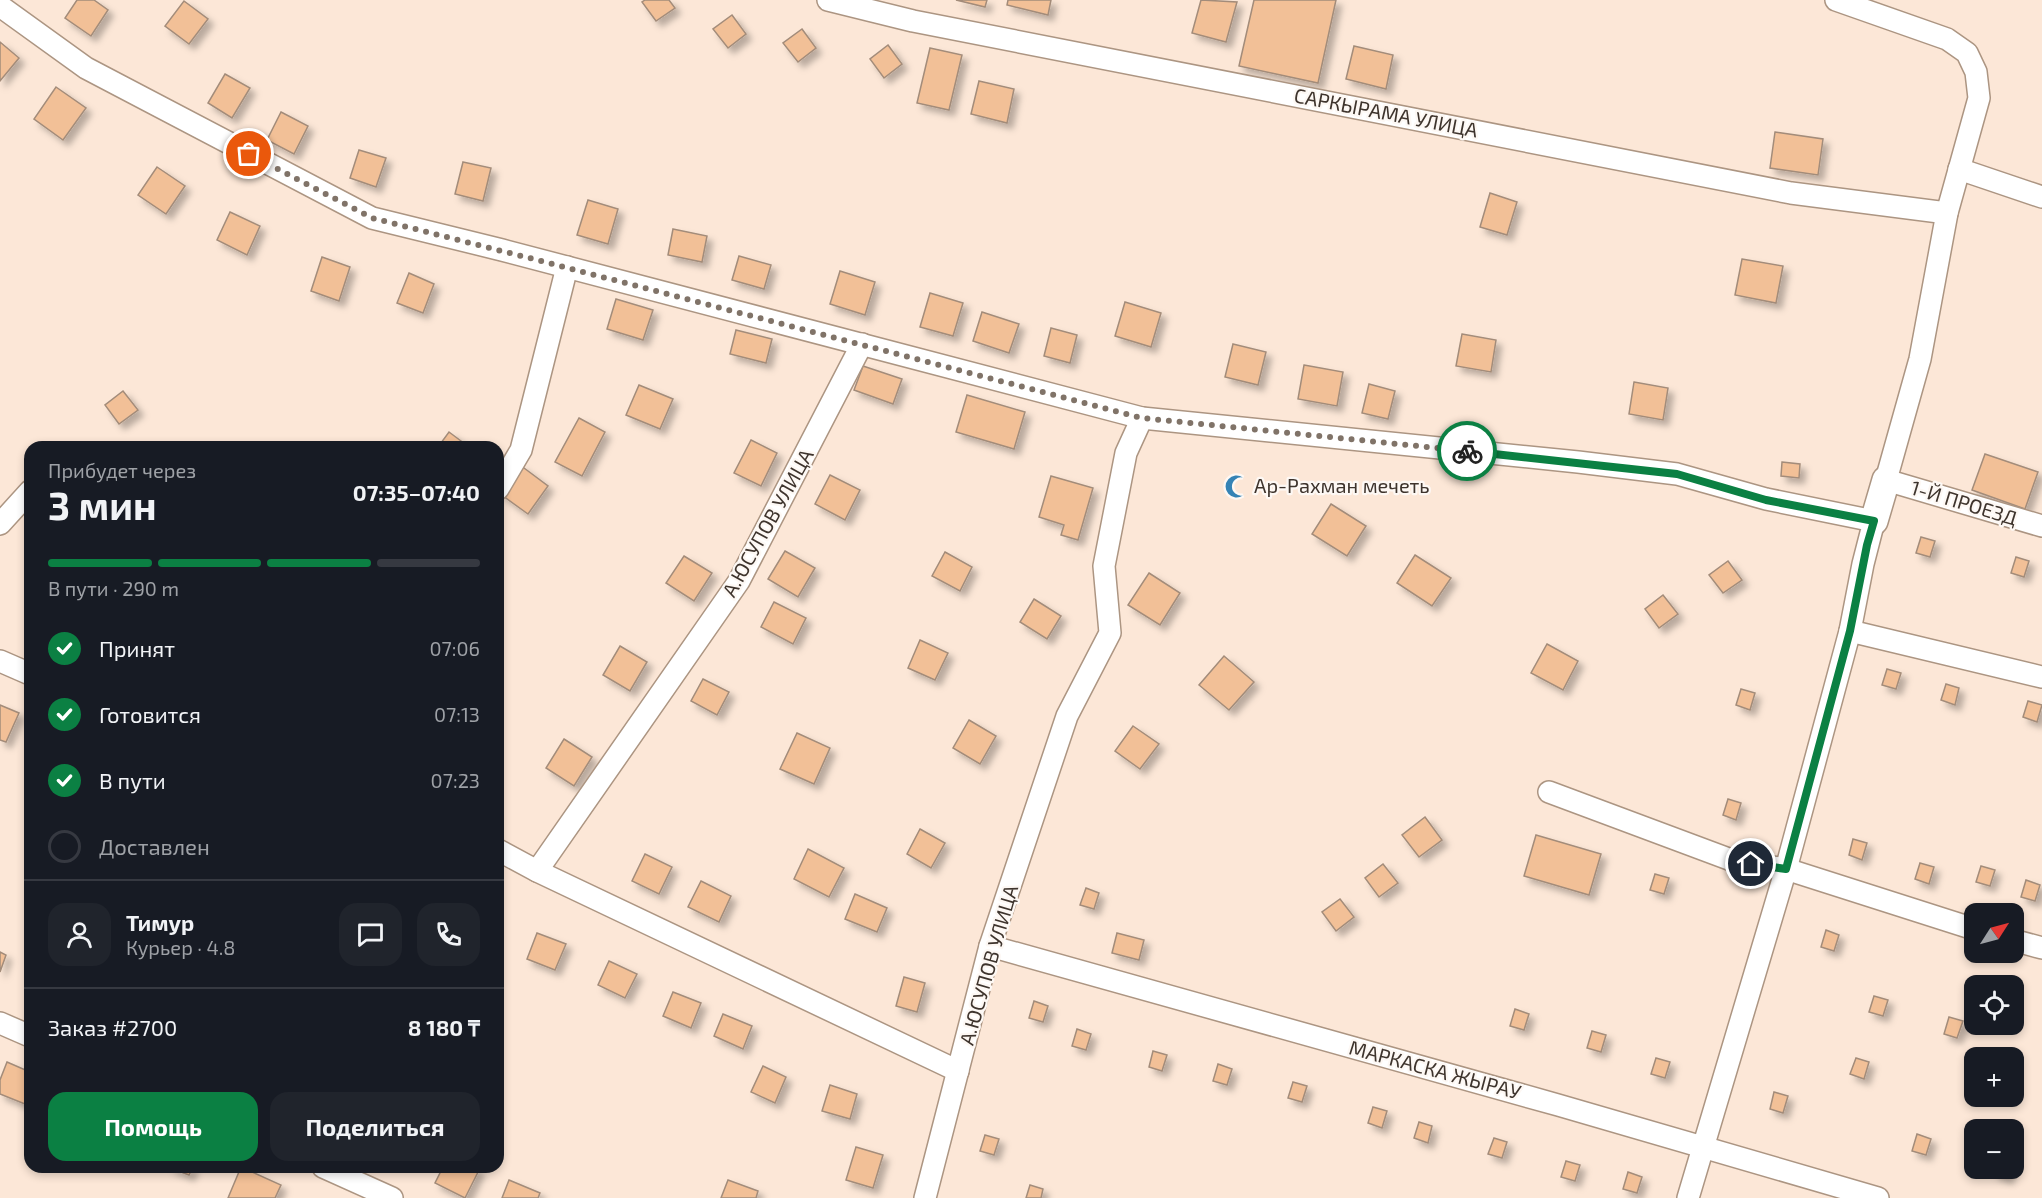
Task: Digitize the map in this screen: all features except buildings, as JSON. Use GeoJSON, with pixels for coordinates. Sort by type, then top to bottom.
{"type":"FeatureCollection","features":[{"type":"Feature","properties":{"kind":"street","name":"САРКЫРАМА УЛИЦА"},"geometry":{"type":"LineString","coordinates":[[828,0],[913,21],[1791,193],[1947,213]]}},
{"type":"Feature","properties":{"kind":"street"},"geometry":{"type":"LineString","coordinates":[[1689,1198],[1786,869],[1850,631],[1867,545],[1920,359],[1947,213],[1979,98],[1976,72],[1967,53],[1947,39],[1836,0]]}},
{"type":"Feature","properties":{"kind":"street"},"geometry":{"type":"LineString","coordinates":[[0,6],[86,68],[372,218],[1142,418],[1677,474],[1766,500],[1874,521]]}},
{"type":"Feature","properties":{"kind":"street"},"geometry":{"type":"LineString","coordinates":[[1959,169],[2042,197]]}},
{"type":"Feature","properties":{"kind":"street"},"geometry":{"type":"LineString","coordinates":[[504,478],[520,450],[567,267]]}},
{"type":"Feature","properties":{"kind":"street","name":"А.ЮСУПОВ УЛИЦА"},"geometry":{"type":"LineString","coordinates":[[537,871],[739,581],[862,344]]}},
{"type":"Feature","properties":{"kind":"street","name":"А.ЮСУПОВ УЛИЦА"},"geometry":{"type":"LineString","coordinates":[[504,853],[958,1071],[990,946],[1067,716],[1110,633],[1104,566],[1126,453],[1142,418]]}},
{"type":"Feature","properties":{"kind":"street","name":"1-Й ПРОЕЗД"},"geometry":{"type":"LineString","coordinates":[[1886,480],[2042,526]]}},
{"type":"Feature","properties":{"kind":"street"},"geometry":{"type":"LineString","coordinates":[[0,524],[24,497]]}},
{"type":"Feature","properties":{"kind":"street"},"geometry":{"type":"LineString","coordinates":[[1850,631],[2042,677]]}},
{"type":"Feature","properties":{"kind":"street"},"geometry":{"type":"LineString","coordinates":[[0,661],[24,671]]}},
{"type":"Feature","properties":{"kind":"street"},"geometry":{"type":"LineString","coordinates":[[1549,792],[1734,861],[1786,869],[1964,926]]}},
{"type":"Feature","properties":{"kind":"street"},"geometry":{"type":"LineString","coordinates":[[2024,943],[2042,948]]}},
{"type":"Feature","properties":{"kind":"street","name":"МАРКАСКА ЖЫРАУ"},"geometry":{"type":"LineString","coordinates":[[990,946],[1558,1105],[1878,1198]]}},
{"type":"Feature","properties":{"kind":"street"},"geometry":{"type":"LineString","coordinates":[[0,1023],[24,1033]]}},
{"type":"Feature","properties":{"kind":"street"},"geometry":{"type":"LineString","coordinates":[[925,1198],[958,1071]]}},
{"type":"Feature","properties":{"kind":"street"},"geometry":{"type":"LineString","coordinates":[[336,1173],[392,1198]]}},
{"type":"Feature","properties":{"kind":"way so far"},"geometry":{"type":"LineString","coordinates":[[249,154],[372,218],[1142,418],[1467,451]]}},
{"type":"Feature","properties":{"kind":"place","name":"Ар-Рахман мечеть"},"geometry":{"type":"Point","coordinates":[1236,486]}},
{"type":"Feature","properties":{"kind":"route"},"geometry":{"type":"LineString","coordinates":[[1467,451],[1677,474],[1766,500],[1874,521],[1850,631],[1786,869],[1751,864]]}}]}
